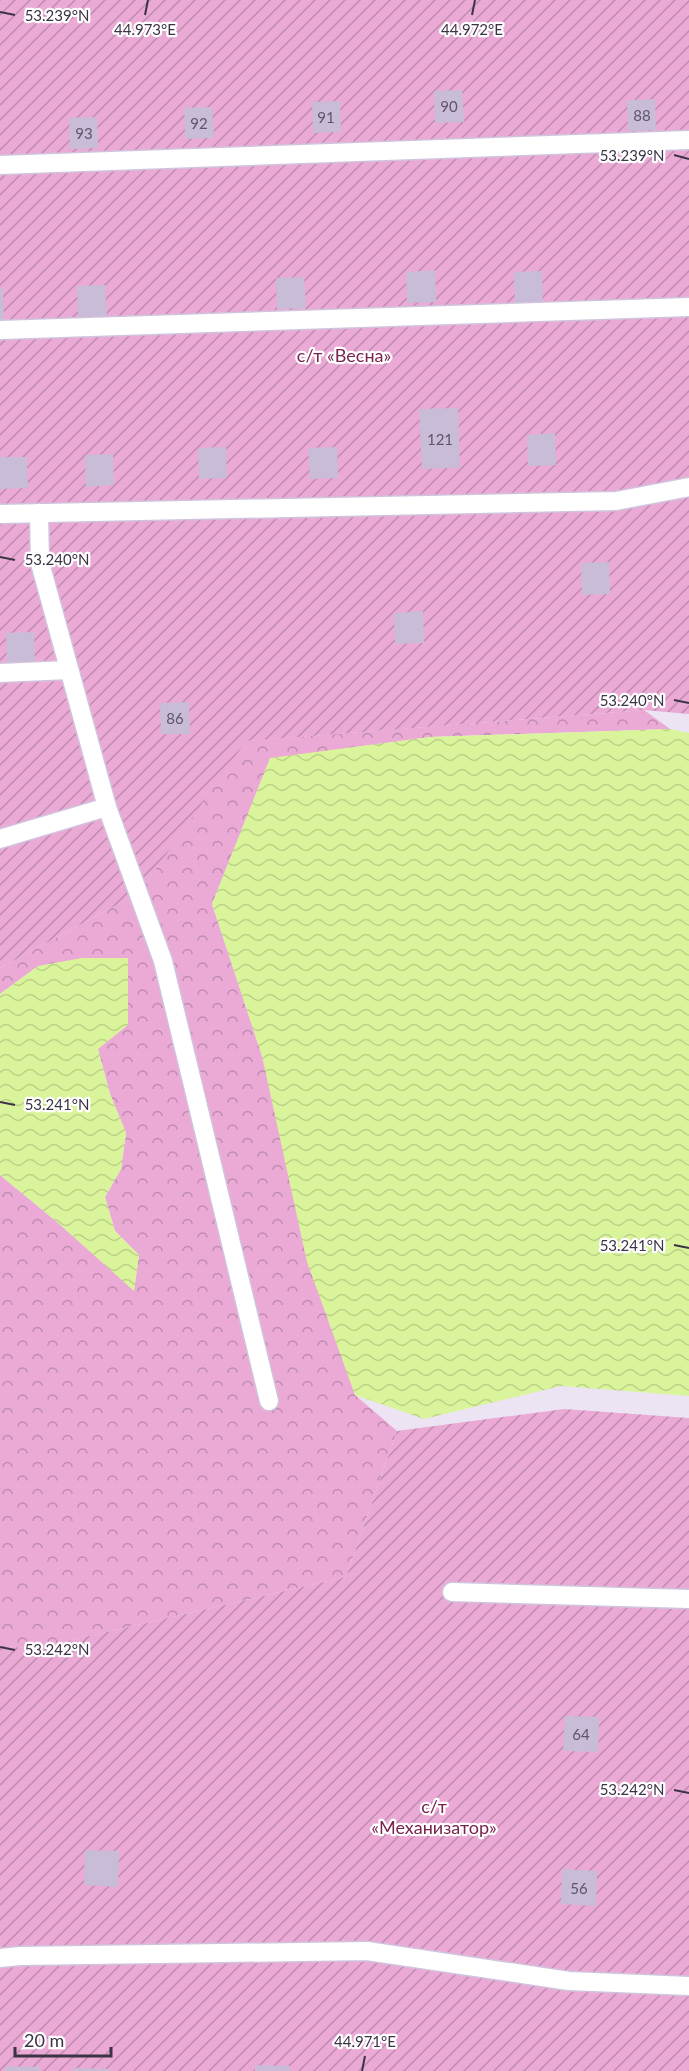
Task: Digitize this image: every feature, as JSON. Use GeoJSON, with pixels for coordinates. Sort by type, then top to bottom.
{"type":"FeatureCollection","features":[{"type":"Feature","properties":{"kind":"lane"},"geometry":{"type":"LineString","coordinates":[[0,165],[689,140]]}},
{"type":"Feature","properties":{"kind":"lane"},"geometry":{"type":"LineString","coordinates":[[0,330],[689,307]]}},
{"type":"Feature","properties":{"kind":"lane"},"geometry":{"type":"LineString","coordinates":[[0,514],[616,501],[689,487]]}},
{"type":"Feature","properties":{"kind":"lane"},"geometry":{"type":"LineString","coordinates":[[39,513],[40,563],[107,807],[163,961],[269,1401]]}},
{"type":"Feature","properties":{"kind":"lane"},"geometry":{"type":"LineString","coordinates":[[0,673],[69,670]]}},
{"type":"Feature","properties":{"kind":"lane"},"geometry":{"type":"LineString","coordinates":[[0,839],[107,807]]}},
{"type":"Feature","properties":{"kind":"lane"},"geometry":{"type":"LineString","coordinates":[[452,1592],[689,1599]]}},
{"type":"Feature","properties":{"kind":"lane"},"geometry":{"type":"LineString","coordinates":[[0,1958],[367,1951],[569,1981],[689,1986]]}},
{"type":"Feature","properties":{"kind":"green space","name":"с/т «Весна»"},"geometry":{"type":"Polygon","coordinates":[[[0,0],[689,0],[689,714],[644,710],[246,741],[139,893],[0,968],[0,0]]]}},
{"type":"Feature","properties":{"kind":"green space"},"geometry":{"type":"Polygon","coordinates":[[[644,710],[670,729],[430,737],[270,759],[212,904],[262,1056],[355,1395],[397,1431],[346,1577],[32,1649],[0,1645],[0,1175],[134,1290],[139,1255],[115,1231],[105,1197],[121,1169],[126,1133],[110,1094],[98,1049],[38,966],[0,994],[0,968],[139,893],[245,741],[644,710]]]}},
{"type":"Feature","properties":{"kind":"green space","name":"с/т «Механизатор»"},"geometry":{"type":"Polygon","coordinates":[[[564,1409],[689,1418],[689,2071],[0,2071],[0,1645],[32,1649],[346,1577],[397,1431],[564,1409]]]}},
{"type":"Feature","properties":{"kind":"water"},"geometry":{"type":"Polygon","coordinates":[[[670,729],[689,733],[689,1396],[561,1386],[424,1419],[355,1395],[307,1262],[262,1056],[212,904],[270,758],[430,737],[670,729]]]}},
{"type":"Feature","properties":{"kind":"water"},"geometry":{"type":"Polygon","coordinates":[[[82,958],[128,958],[128,1025],[98,1049],[110,1094],[126,1133],[121,1169],[105,1197],[115,1231],[139,1255],[134,1291],[0,1175],[0,994],[38,966],[82,958]]]}},
{"type":"Feature","properties":{"kind":"building"},"geometry":{"type":"Polygon","coordinates":[[[462,90],[464,122],[435,123],[434,91],[462,90]]]}},
{"type":"Feature","properties":{"kind":"building"},"geometry":{"type":"Polygon","coordinates":[[[655,99],[656,130],[628,131],[627,100],[655,99]]]}},
{"type":"Feature","properties":{"kind":"building"},"geometry":{"type":"Polygon","coordinates":[[[340,101],[341,132],[313,133],[312,102],[340,101]]]}},
{"type":"Feature","properties":{"kind":"building"},"geometry":{"type":"Polygon","coordinates":[[[212,107],[214,138],[185,139],[184,108],[212,107]]]}},
{"type":"Feature","properties":{"kind":"building"},"geometry":{"type":"Polygon","coordinates":[[[97,117],[98,148],[70,149],[69,118],[97,117]]]}},
{"type":"Feature","properties":{"kind":"building"},"geometry":{"type":"Polygon","coordinates":[[[435,270],[436,302],[407,303],[406,272],[435,270]]]}},
{"type":"Feature","properties":{"kind":"building"},"geometry":{"type":"Polygon","coordinates":[[[542,271],[543,303],[515,304],[514,272],[542,271]]]}},
{"type":"Feature","properties":{"kind":"building"},"geometry":{"type":"Polygon","coordinates":[[[304,277],[306,308],[277,309],[276,278],[304,277]]]}},
{"type":"Feature","properties":{"kind":"building"},"geometry":{"type":"Polygon","coordinates":[[[105,285],[107,316],[78,317],[77,286],[105,285]]]}},
{"type":"Feature","properties":{"kind":"building"},"geometry":{"type":"Polygon","coordinates":[[[0,288],[3,288],[4,320],[0,320],[0,288]]]}},
{"type":"Feature","properties":{"kind":"building"},"geometry":{"type":"Polygon","coordinates":[[[458,408],[460,468],[422,469],[419,409],[458,408]]]}},
{"type":"Feature","properties":{"kind":"building"},"geometry":{"type":"Polygon","coordinates":[[[555,433],[556,465],[528,466],[527,435],[555,433]]]}},
{"type":"Feature","properties":{"kind":"building"},"geometry":{"type":"Polygon","coordinates":[[[226,447],[227,478],[199,479],[198,448],[226,447]]]}},
{"type":"Feature","properties":{"kind":"building"},"geometry":{"type":"Polygon","coordinates":[[[337,447],[338,478],[310,479],[308,448],[337,447]]]}},
{"type":"Feature","properties":{"kind":"building"},"geometry":{"type":"Polygon","coordinates":[[[113,454],[114,485],[86,487],[85,455],[113,454]]]}},
{"type":"Feature","properties":{"kind":"building"},"geometry":{"type":"Polygon","coordinates":[[[0,457],[27,457],[28,488],[0,489],[0,457]]]}},
{"type":"Feature","properties":{"kind":"building"},"geometry":{"type":"Polygon","coordinates":[[[609,562],[610,594],[582,595],[581,563],[609,562]]]}},
{"type":"Feature","properties":{"kind":"building"},"geometry":{"type":"Polygon","coordinates":[[[423,611],[424,643],[395,644],[394,613],[423,611]]]}},
{"type":"Feature","properties":{"kind":"building"},"geometry":{"type":"Polygon","coordinates":[[[34,632],[35,664],[7,665],[6,633],[34,632]]]}},
{"type":"Feature","properties":{"kind":"building"},"geometry":{"type":"Polygon","coordinates":[[[189,702],[190,734],[161,734],[160,703],[189,702]]]}},
{"type":"Feature","properties":{"kind":"building"},"geometry":{"type":"Polygon","coordinates":[[[565,1716],[599,1717],[598,1752],[563,1751],[565,1716]]]}},
{"type":"Feature","properties":{"kind":"building"},"geometry":{"type":"Polygon","coordinates":[[[85,1850],[119,1851],[118,1887],[84,1885],[85,1850]]]}},
{"type":"Feature","properties":{"kind":"building"},"geometry":{"type":"Polygon","coordinates":[[[562,1869],[597,1871],[596,1906],[561,1904],[562,1869]]]}},
{"type":"Feature","properties":{"kind":"building"},"geometry":{"type":"Polygon","coordinates":[[[255,2065],[290,2066],[290,2071],[255,2071],[255,2065]]]}},
{"type":"Feature","properties":{"kind":"building"},"geometry":{"type":"Polygon","coordinates":[[[6,2066],[40,2067],[40,2071],[5,2071],[6,2066]]]}},
{"type":"Feature","properties":{"kind":"building"},"geometry":{"type":"Polygon","coordinates":[[[73,2068],[110,2069],[110,2071],[72,2071],[73,2068]]]}}]}
